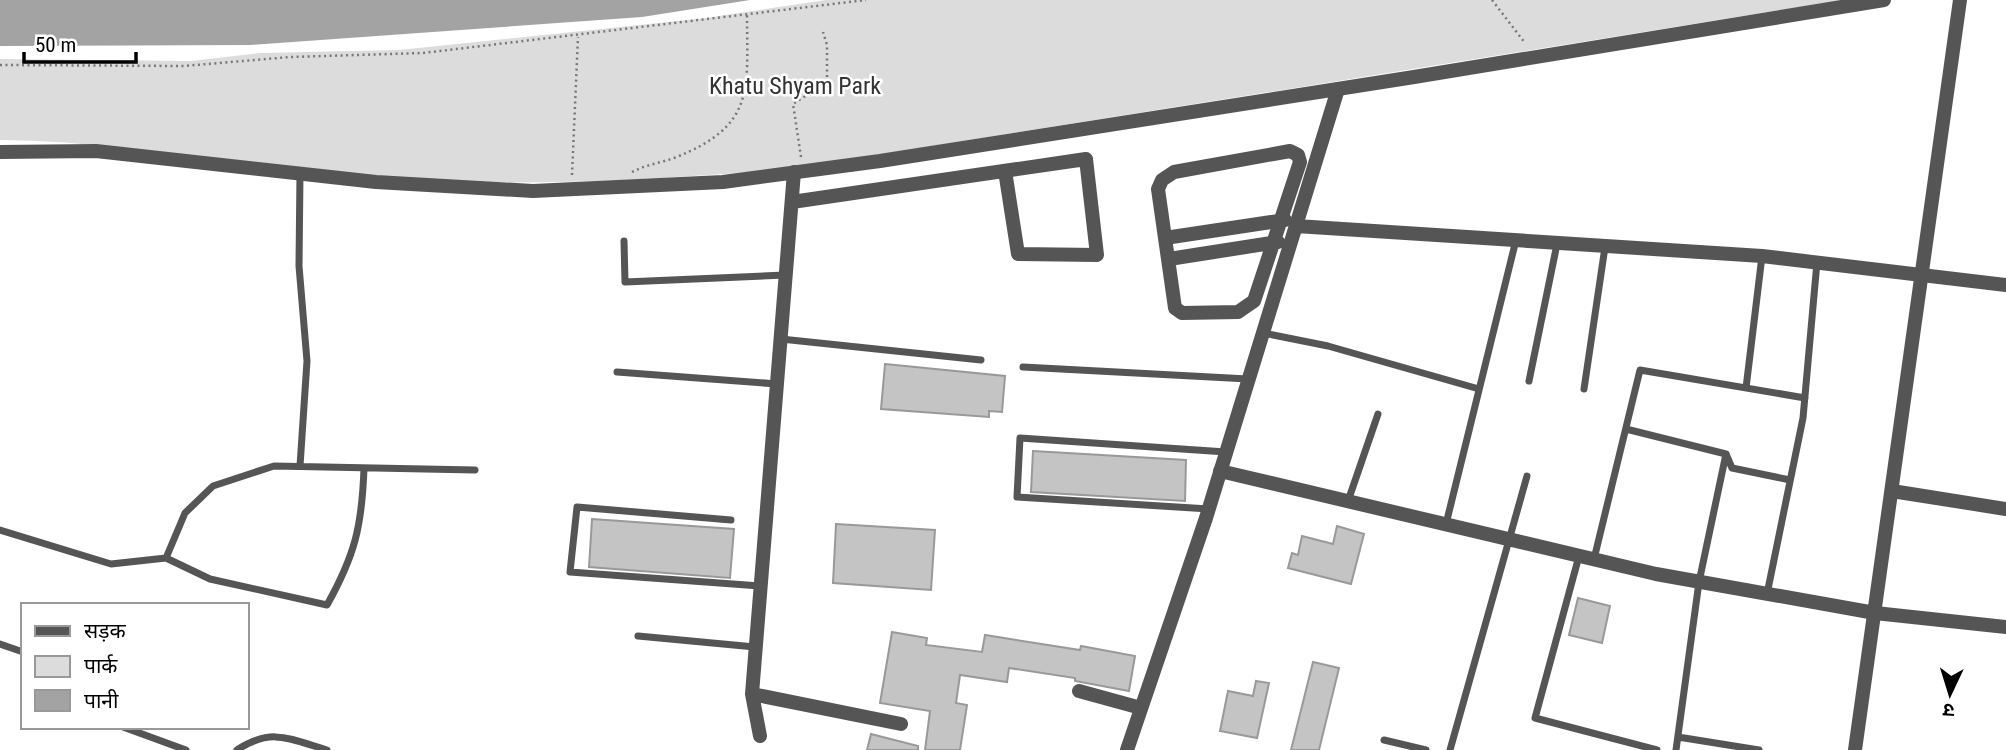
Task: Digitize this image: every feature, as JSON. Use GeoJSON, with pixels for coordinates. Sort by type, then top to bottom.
{"type":"FeatureCollection","features":[{"type":"Feature","properties":{"kind":"street"},"geometry":{"type":"LineString","coordinates":[[0,152],[96,151],[376,182],[533,191],[723,182],[1338,89],[1884,0]]}},
{"type":"Feature","properties":{"kind":"street"},"geometry":{"type":"LineString","coordinates":[[1855,750],[1960,0]]}},
{"type":"Feature","properties":{"kind":"street"},"geometry":{"type":"LineString","coordinates":[[1127,750],[1209,509],[1338,89]]}},
{"type":"Feature","properties":{"kind":"street"},"geometry":{"type":"LineString","coordinates":[[1290,152],[1298,155],[1300,162],[1254,301],[1238,312],[1182,313],[1175,308],[1165,238],[1158,189],[1162,180],[1174,172],[1290,152]]}},
{"type":"Feature","properties":{"kind":"street"},"geometry":{"type":"LineString","coordinates":[[792,202],[1086,159],[1097,255],[1018,254],[1005,171]]}},
{"type":"Feature","properties":{"kind":"street"},"geometry":{"type":"LineString","coordinates":[[760,736],[752,694],[792,202],[799,172]]}},
{"type":"Feature","properties":{"kind":"street"},"geometry":{"type":"LineString","coordinates":[[1165,238],[1280,220],[1296,227],[1762,256],[1923,273],[2006,285]]}},
{"type":"Feature","properties":{"kind":"street"},"geometry":{"type":"LineString","coordinates":[[1168,259],[1272,242],[1296,227]]}},
{"type":"Feature","properties":{"kind":"street"},"geometry":{"type":"LineString","coordinates":[[1220,471],[1699,582],[1875,613],[2006,627]]}},
{"type":"Feature","properties":{"kind":"street"},"geometry":{"type":"LineString","coordinates":[[1892,491],[2006,509]]}},
{"type":"Feature","properties":{"kind":"street"},"geometry":{"type":"LineString","coordinates":[[1079,691],[1141,708]]}},
{"type":"Feature","properties":{"kind":"street"},"geometry":{"type":"LineString","coordinates":[[752,694],[901,724]]}},
{"type":"Feature","properties":{"kind":"lane"},"geometry":{"type":"LineString","coordinates":[[300,174],[299,266],[307,361],[300,466]]}},
{"type":"Feature","properties":{"kind":"lane"},"geometry":{"type":"LineString","coordinates":[[1446,524],[1516,240]]}},
{"type":"Feature","properties":{"kind":"lane"},"geometry":{"type":"LineString","coordinates":[[624,241],[625,282],[786,275]]}},
{"type":"Feature","properties":{"kind":"lane"},"geometry":{"type":"LineString","coordinates":[[1529,381],[1558,243]]}},
{"type":"Feature","properties":{"kind":"lane"},"geometry":{"type":"LineString","coordinates":[[1584,389],[1605,246]]}},
{"type":"Feature","properties":{"kind":"lane"},"geometry":{"type":"LineString","coordinates":[[1745,388],[1762,256]]}},
{"type":"Feature","properties":{"kind":"lane"},"geometry":{"type":"LineString","coordinates":[[1767,594],[1805,398],[1817,261]]}},
{"type":"Feature","properties":{"kind":"lane"},"geometry":{"type":"LineString","coordinates":[[1263,333],[1328,346],[1479,389]]}},
{"type":"Feature","properties":{"kind":"lane"},"geometry":{"type":"LineString","coordinates":[[781,339],[981,360]]}},
{"type":"Feature","properties":{"kind":"lane"},"geometry":{"type":"LineString","coordinates":[[1023,367],[1249,379]]}},
{"type":"Feature","properties":{"kind":"lane"},"geometry":{"type":"LineString","coordinates":[[1594,559],[1640,370],[1805,398]]}},
{"type":"Feature","properties":{"kind":"lane"},"geometry":{"type":"LineString","coordinates":[[617,372],[777,384]]}},
{"type":"Feature","properties":{"kind":"lane"},"geometry":{"type":"LineString","coordinates":[[1348,501],[1378,414]]}},
{"type":"Feature","properties":{"kind":"lane"},"geometry":{"type":"LineString","coordinates":[[1626,429],[1726,454]]}},
{"type":"Feature","properties":{"kind":"lane"},"geometry":{"type":"LineString","coordinates":[[1209,509],[1017,497],[1020,438],[1226,452]]}},
{"type":"Feature","properties":{"kind":"lane"},"geometry":{"type":"LineString","coordinates":[[1726,454],[1732,468],[1790,481]]}},
{"type":"Feature","properties":{"kind":"lane"},"geometry":{"type":"LineString","coordinates":[[1676,750],[1699,582],[1726,454]]}},
{"type":"Feature","properties":{"kind":"lane"},"geometry":{"type":"LineString","coordinates":[[166,558],[185,513],[213,486],[274,466],[475,470]]}},
{"type":"Feature","properties":{"kind":"lane"},"geometry":{"type":"LineString","coordinates":[[0,530],[111,564],[166,558],[210,579],[327,606],[346,572],[362,517],[364,468]]}},
{"type":"Feature","properties":{"kind":"lane"},"geometry":{"type":"LineString","coordinates":[[1450,750],[1527,476]]}},
{"type":"Feature","properties":{"kind":"lane"},"geometry":{"type":"LineString","coordinates":[[731,520],[577,508],[570,572],[761,586]]}},
{"type":"Feature","properties":{"kind":"lane"},"geometry":{"type":"LineString","coordinates":[[1579,556],[1535,718],[1657,750]]}},
{"type":"Feature","properties":{"kind":"lane"},"geometry":{"type":"LineString","coordinates":[[638,636],[756,647]]}},
{"type":"Feature","properties":{"kind":"lane"},"geometry":{"type":"LineString","coordinates":[[0,644],[21,651]]}},
{"type":"Feature","properties":{"kind":"lane"},"geometry":{"type":"LineString","coordinates":[[128,729],[186,750]]}},
{"type":"Feature","properties":{"kind":"lane"},"geometry":{"type":"LineString","coordinates":[[237,750],[265,736],[277,734],[327,750]]}},
{"type":"Feature","properties":{"kind":"lane"},"geometry":{"type":"LineString","coordinates":[[1678,737],[1759,750]]}},
{"type":"Feature","properties":{"kind":"lane"},"geometry":{"type":"LineString","coordinates":[[1384,740],[1426,750]]}},
{"type":"Feature","properties":{"kind":"path"},"geometry":{"type":"LineString","coordinates":[[0,65],[184,66],[290,57],[423,53],[578,37],[866,0]]}},
{"type":"Feature","properties":{"kind":"path"},"geometry":{"type":"LineString","coordinates":[[1492,0],[1535,57]]}},
{"type":"Feature","properties":{"kind":"path"},"geometry":{"type":"LineString","coordinates":[[620,187],[624,176],[636,169],[676,157],[716,134],[742,110],[747,87],[747,14]]}},
{"type":"Feature","properties":{"kind":"path"},"geometry":{"type":"LineString","coordinates":[[799,172],[793,104],[827,82],[827,45],[823,33]]}},
{"type":"Feature","properties":{"kind":"path"},"geometry":{"type":"LineString","coordinates":[[572,189],[578,37]]}},
{"type":"Feature","properties":{"kind":"green space","name":"Khatu Shyam Park"},"geometry":{"type":"Polygon","coordinates":[[[826,0],[1843,0],[789,169],[737,173],[582,181],[427,181],[328,174],[94,145],[0,140],[0,59],[191,61],[261,53],[399,50],[706,18],[826,0]]]}},
{"type":"Feature","properties":{"kind":"water"},"geometry":{"type":"Polygon","coordinates":[[[0,0],[750,0],[642,17],[250,45],[0,46],[0,0]]]}},
{"type":"Feature","properties":{"kind":"building"},"geometry":{"type":"Polygon","coordinates":[[[885,364],[1005,376],[1002,412],[989,411],[989,417],[881,409],[885,364]]]}},
{"type":"Feature","properties":{"kind":"building"},"geometry":{"type":"Polygon","coordinates":[[[1033,451],[1186,460],[1185,501],[1031,492],[1033,451]]]}},
{"type":"Feature","properties":{"kind":"building"},"geometry":{"type":"Polygon","coordinates":[[[592,519],[734,529],[730,578],[589,567],[592,519]]]}},
{"type":"Feature","properties":{"kind":"building"},"geometry":{"type":"Polygon","coordinates":[[[836,524],[935,530],[931,590],[833,583],[836,524]]]}},
{"type":"Feature","properties":{"kind":"building"},"geometry":{"type":"Polygon","coordinates":[[[1337,526],[1364,534],[1351,584],[1288,568],[1292,553],[1298,555],[1302,536],[1333,544],[1337,526]]]}},
{"type":"Feature","properties":{"kind":"building"},"geometry":{"type":"Polygon","coordinates":[[[1578,598],[1610,606],[1602,643],[1569,635],[1578,598]]]}},
{"type":"Feature","properties":{"kind":"building"},"geometry":{"type":"Polygon","coordinates":[[[892,632],[927,638],[926,645],[982,652],[985,635],[1080,650],[1081,646],[1135,656],[1129,691],[1075,681],[1075,678],[1009,668],[1007,682],[960,675],[956,703],[967,705],[960,750],[925,750],[930,711],[880,703],[892,632]]]}},
{"type":"Feature","properties":{"kind":"building"},"geometry":{"type":"Polygon","coordinates":[[[1313,662],[1339,668],[1319,750],[1291,750],[1313,662]]]}},
{"type":"Feature","properties":{"kind":"building"},"geometry":{"type":"Polygon","coordinates":[[[1256,681],[1269,683],[1257,738],[1220,731],[1228,691],[1253,696],[1256,681]]]}},
{"type":"Feature","properties":{"kind":"building"},"geometry":{"type":"Polygon","coordinates":[[[871,734],[918,746],[918,750],[867,750],[871,734]]]}}]}
